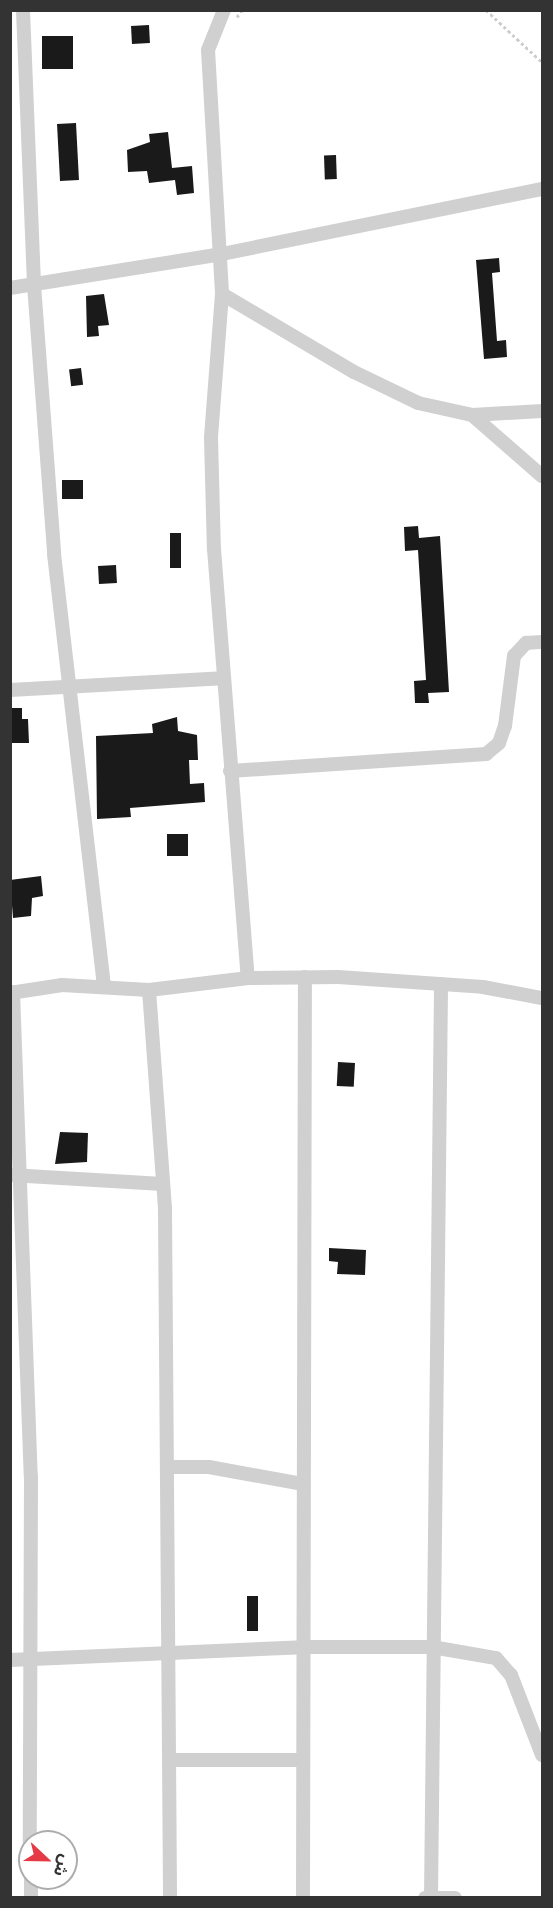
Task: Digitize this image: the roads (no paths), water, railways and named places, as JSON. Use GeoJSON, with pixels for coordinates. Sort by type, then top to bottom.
{"type":"FeatureCollection","features":[{"type":"Feature","properties":{"kind":"street"},"geometry":{"type":"LineString","coordinates":[[23,10],[33,285],[66,683],[104,986]]}},
{"type":"Feature","properties":{"kind":"street"},"geometry":{"type":"LineString","coordinates":[[224,10],[208,50],[217,255],[222,294],[211,438],[222,678],[248,978]]}},
{"type":"Feature","properties":{"kind":"street"},"geometry":{"type":"LineString","coordinates":[[10,288],[217,255],[543,189]]}},
{"type":"Feature","properties":{"kind":"street"},"geometry":{"type":"LineString","coordinates":[[222,294],[354,372],[418,403],[472,416],[543,411]]}},
{"type":"Feature","properties":{"kind":"street"},"geometry":{"type":"LineString","coordinates":[[472,416],[543,476]]}},
{"type":"Feature","properties":{"kind":"street"},"geometry":{"type":"LineString","coordinates":[[230,771],[486,754],[499,743],[505,726],[514,656],[526,644],[543,642]]}},
{"type":"Feature","properties":{"kind":"street"},"geometry":{"type":"LineString","coordinates":[[10,690],[66,683],[222,678]]}},
{"type":"Feature","properties":{"kind":"street"},"geometry":{"type":"LineString","coordinates":[[303,1898],[305,977]]}},
{"type":"Feature","properties":{"kind":"street"},"geometry":{"type":"LineString","coordinates":[[30,1830],[31,1477],[15,1175],[11,992],[104,986],[149,990],[248,978],[305,977],[441,984],[543,998]]}},
{"type":"Feature","properties":{"kind":"street"},"geometry":{"type":"LineString","coordinates":[[431,1897],[441,984]]}},
{"type":"Feature","properties":{"kind":"street"},"geometry":{"type":"LineString","coordinates":[[149,990],[163,1184],[168,1467],[167,1657],[170,1898]]}},
{"type":"Feature","properties":{"kind":"street"},"geometry":{"type":"LineString","coordinates":[[15,1175],[163,1184]]}},
{"type":"Feature","properties":{"kind":"street"},"geometry":{"type":"LineString","coordinates":[[168,1467],[209,1467],[303,1484]]}},
{"type":"Feature","properties":{"kind":"street"},"geometry":{"type":"LineString","coordinates":[[10,1660],[167,1657],[303,1647],[432,1647],[496,1658],[505,1665],[543,1755]]}},
{"type":"Feature","properties":{"kind":"street"},"geometry":{"type":"LineString","coordinates":[[170,1760],[302,1760]]}},
{"type":"Feature","properties":{"kind":"street"},"geometry":{"type":"LineString","coordinates":[[425,1898],[454,1898]]}}]}
